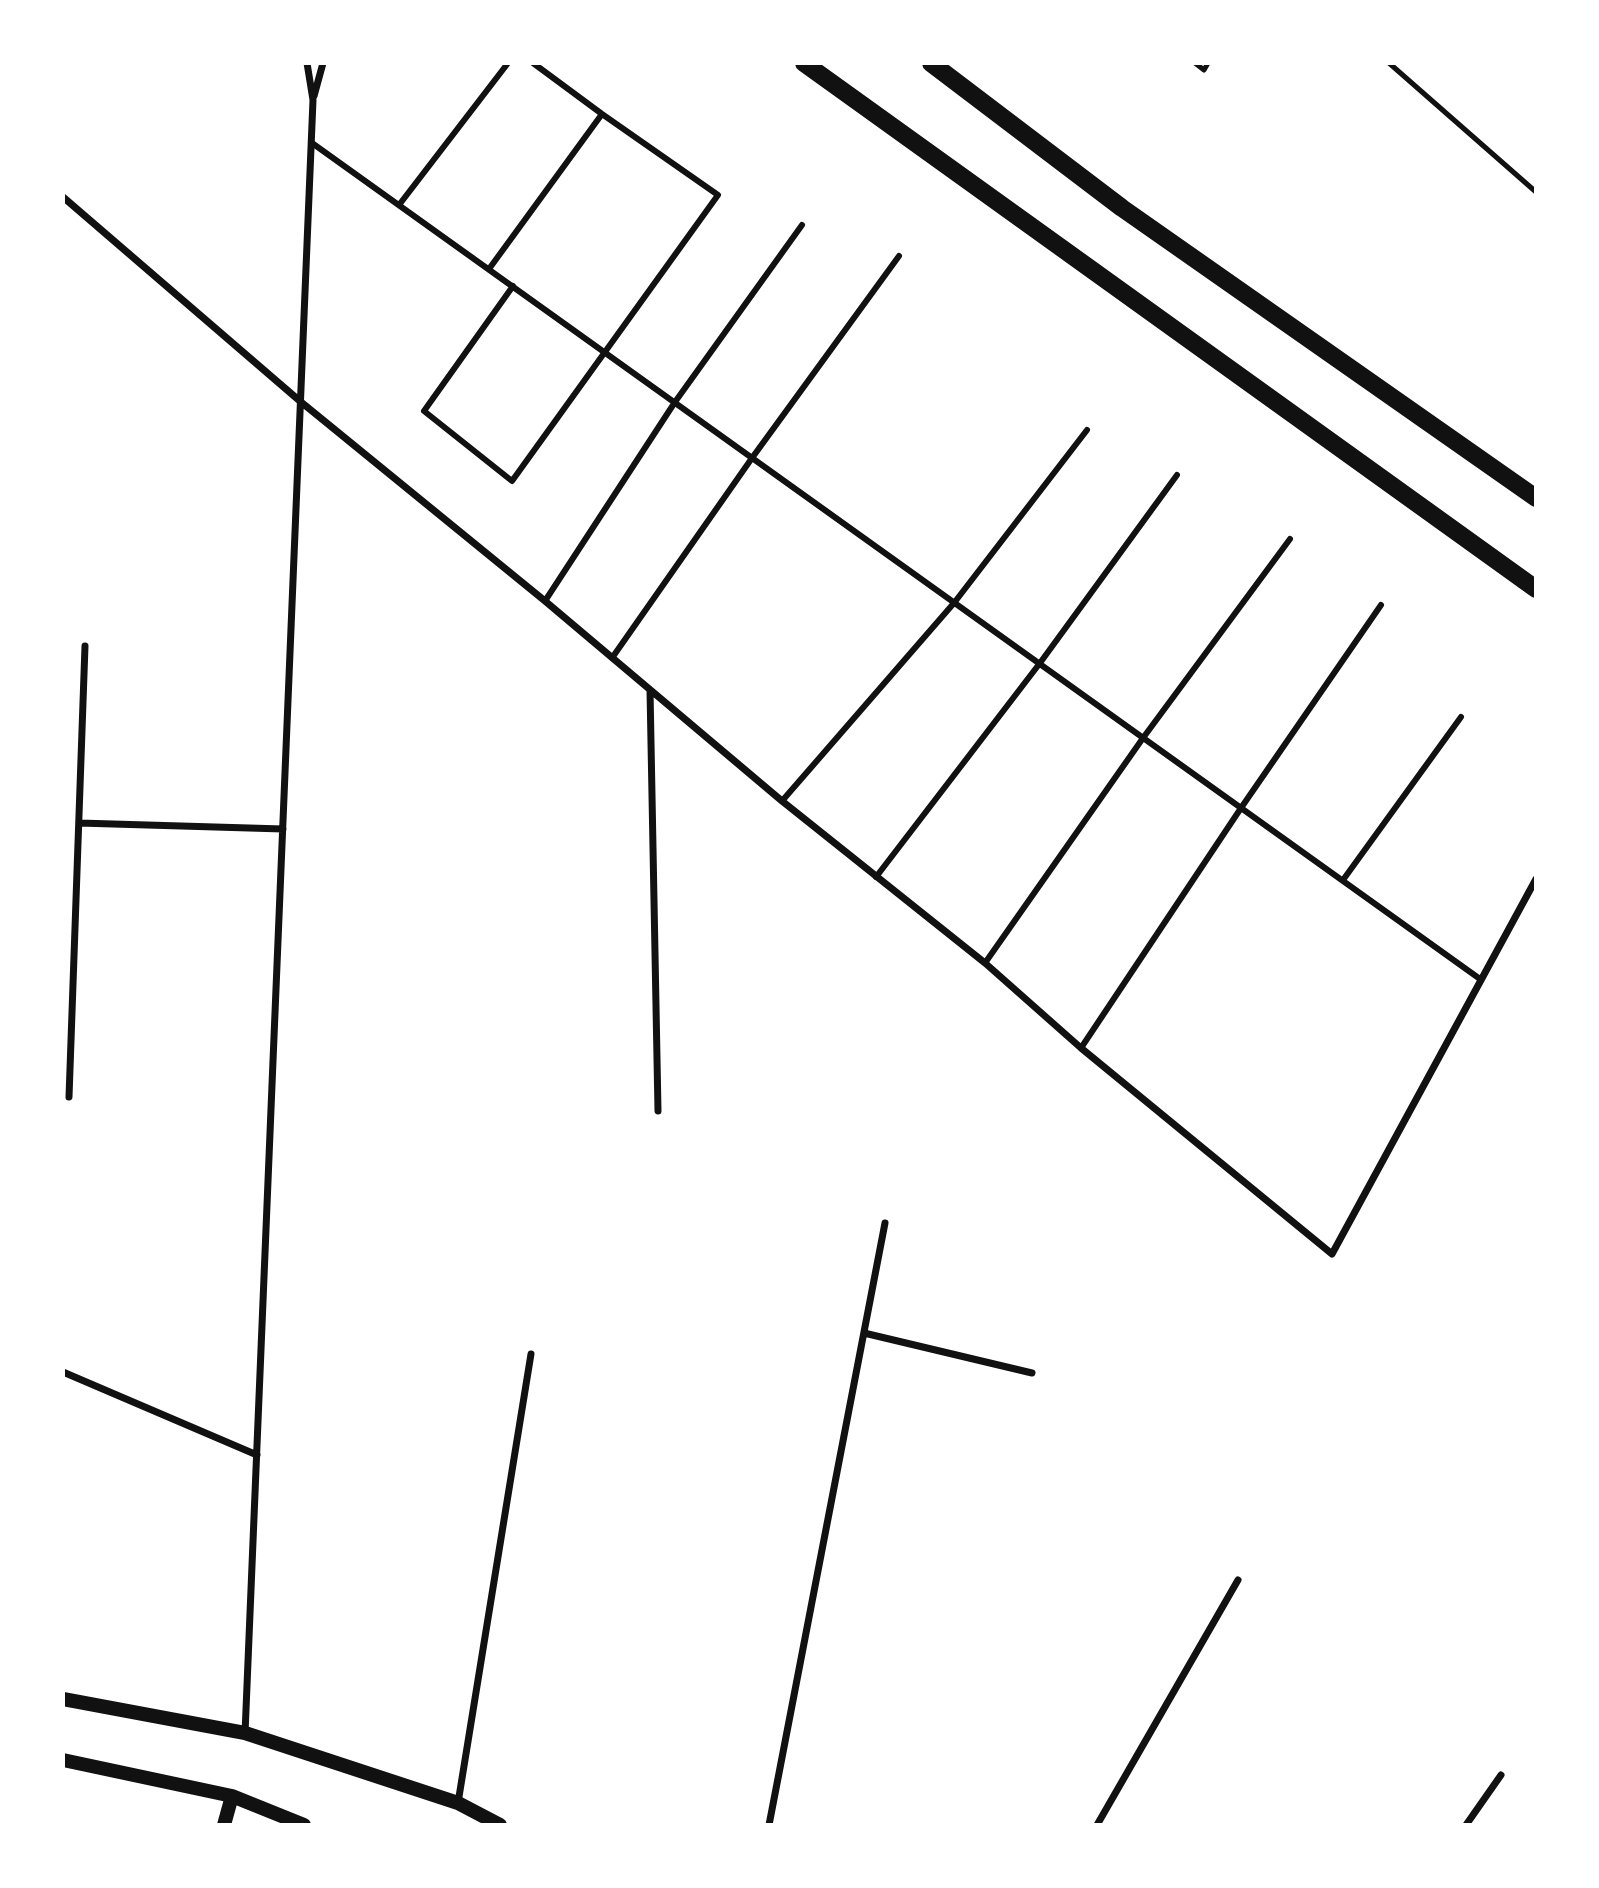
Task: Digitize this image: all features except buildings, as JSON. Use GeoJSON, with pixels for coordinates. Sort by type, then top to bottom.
{"type":"FeatureCollection","features":[{"type":"Feature","properties":{"kind":"main road"},"geometry":{"type":"LineString","coordinates":[[804,63],[1536,589]]}},
{"type":"Feature","properties":{"kind":"main road"},"geometry":{"type":"LineString","coordinates":[[931,63],[1122,208],[1536,498]]}},
{"type":"Feature","properties":{"kind":"main road"},"geometry":{"type":"LineString","coordinates":[[63,1699],[245,1732],[458,1802],[500,1825]]}},
{"type":"Feature","properties":{"kind":"main road"},"geometry":{"type":"LineString","coordinates":[[63,1760],[232,1796],[304,1825]]}},
{"type":"Feature","properties":{"kind":"main road"},"geometry":{"type":"LineString","coordinates":[[224,1825],[232,1796]]}},
{"type":"Feature","properties":{"kind":"street"},"geometry":{"type":"LineString","coordinates":[[245,1732],[312,143],[313,100],[307,63]]}},
{"type":"Feature","properties":{"kind":"street"},"geometry":{"type":"LineString","coordinates":[[313,100],[324,63]]}},
{"type":"Feature","properties":{"kind":"street"},"geometry":{"type":"LineString","coordinates":[[399,205],[509,63]]}},
{"type":"Feature","properties":{"kind":"street"},"geometry":{"type":"LineString","coordinates":[[513,286],[424,411],[512,481],[719,195],[533,63]]}},
{"type":"Feature","properties":{"kind":"street"},"geometry":{"type":"LineString","coordinates":[[489,270],[602,114]]}},
{"type":"Feature","properties":{"kind":"street"},"geometry":{"type":"LineString","coordinates":[[312,143],[1480,979]]}},
{"type":"Feature","properties":{"kind":"street"},"geometry":{"type":"LineString","coordinates":[[63,197],[301,402],[545,601],[782,801],[985,962],[1081,1048],[1332,1254],[1536,879]]}},
{"type":"Feature","properties":{"kind":"street"},"geometry":{"type":"LineString","coordinates":[[545,601],[675,402],[802,225]]}},
{"type":"Feature","properties":{"kind":"street"},"geometry":{"type":"LineString","coordinates":[[612,659],[752,458],[899,256]]}},
{"type":"Feature","properties":{"kind":"street"},"geometry":{"type":"LineString","coordinates":[[782,801],[954,603],[1087,430]]}},
{"type":"Feature","properties":{"kind":"street"},"geometry":{"type":"LineString","coordinates":[[876,877],[1040,663],[1177,475]]}},
{"type":"Feature","properties":{"kind":"street"},"geometry":{"type":"LineString","coordinates":[[985,962],[1143,737],[1290,539]]}},
{"type":"Feature","properties":{"kind":"street"},"geometry":{"type":"LineString","coordinates":[[1081,1048],[1381,605]]}},
{"type":"Feature","properties":{"kind":"street"},"geometry":{"type":"LineString","coordinates":[[69,1097],[85,646]]}},
{"type":"Feature","properties":{"kind":"street"},"geometry":{"type":"LineString","coordinates":[[650,689],[658,1111]]}},
{"type":"Feature","properties":{"kind":"street"},"geometry":{"type":"LineString","coordinates":[[1343,880],[1461,717]]}},
{"type":"Feature","properties":{"kind":"street"},"geometry":{"type":"LineString","coordinates":[[79,823],[283,829]]}},
{"type":"Feature","properties":{"kind":"street"},"geometry":{"type":"LineString","coordinates":[[769,1825],[885,1223]]}},
{"type":"Feature","properties":{"kind":"street"},"geometry":{"type":"LineString","coordinates":[[864,1333],[1032,1373]]}},
{"type":"Feature","properties":{"kind":"street"},"geometry":{"type":"LineString","coordinates":[[458,1802],[531,1354]]}},
{"type":"Feature","properties":{"kind":"street"},"geometry":{"type":"LineString","coordinates":[[63,1372],[257,1455]]}},
{"type":"Feature","properties":{"kind":"street"},"geometry":{"type":"LineString","coordinates":[[1097,1825],[1238,1580]]}},
{"type":"Feature","properties":{"kind":"street"},"geometry":{"type":"LineString","coordinates":[[1466,1825],[1501,1776]]}},
{"type":"Feature","properties":{"kind":"lane"},"geometry":{"type":"LineString","coordinates":[[1195,63],[1204,69],[1208,63]]}},
{"type":"Feature","properties":{"kind":"lane"},"geometry":{"type":"LineString","coordinates":[[1389,63],[1536,192]]}}]}
